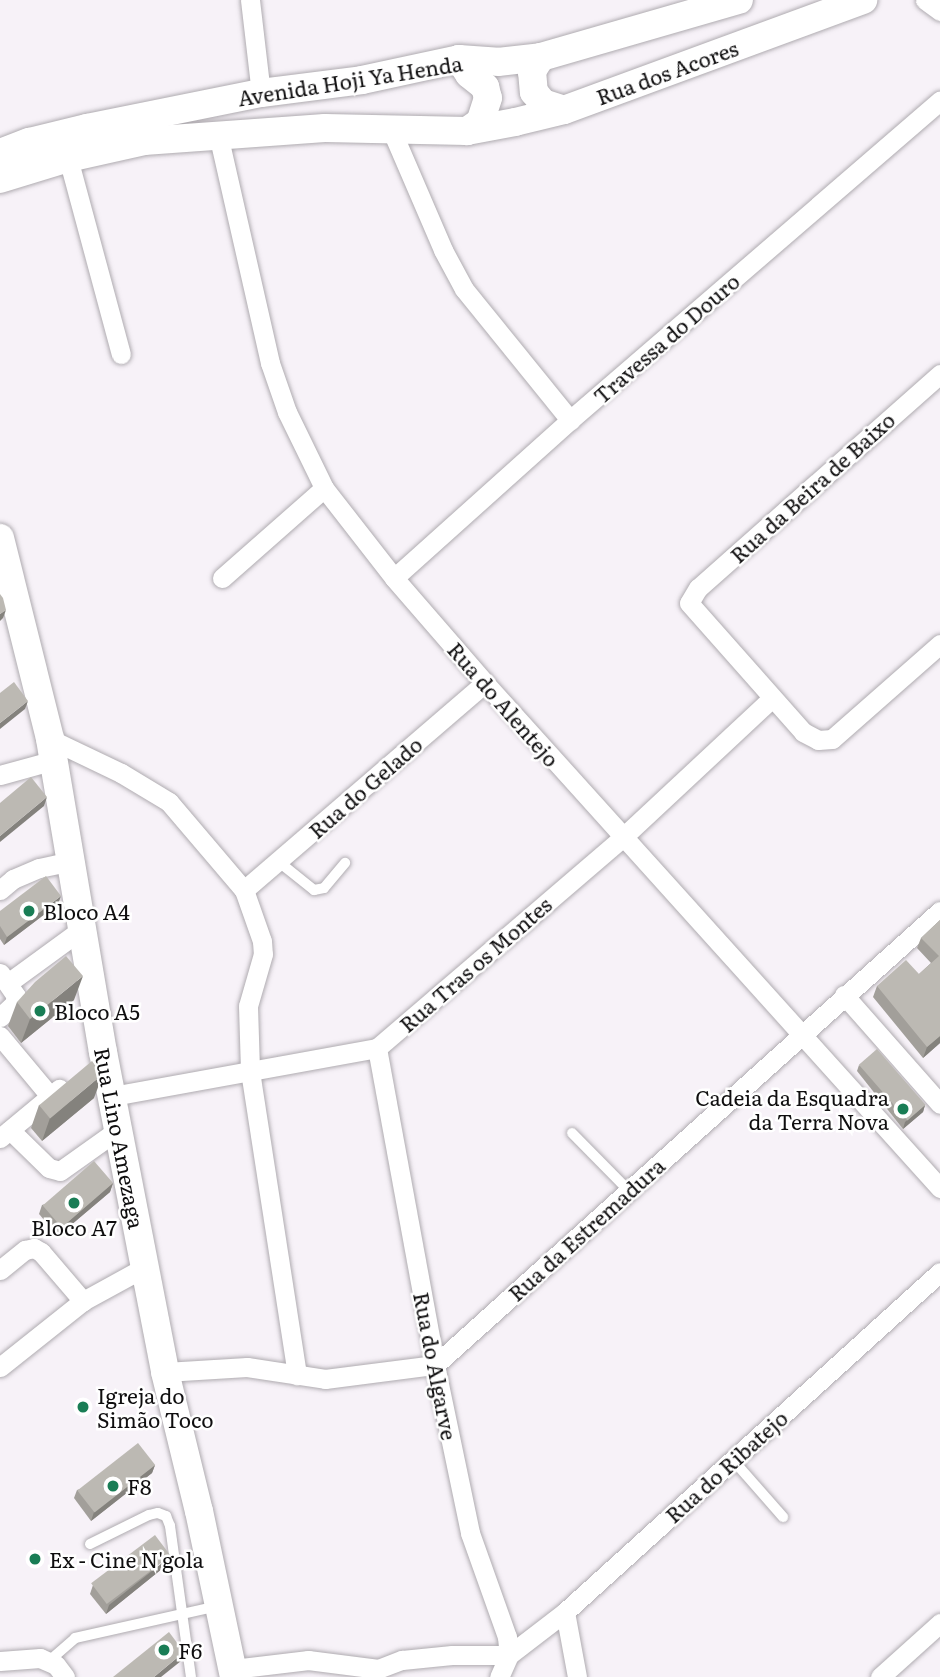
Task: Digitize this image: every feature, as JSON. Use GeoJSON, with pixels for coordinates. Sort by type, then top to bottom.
{"type":"FeatureCollection","features":[{"type":"Feature","properties":{"kind":"main road","name":"Avenida Hoji Ya Henda"},"geometry":{"type":"LineString","coordinates":[[0,153],[29,142],[87,128],[261,93],[362,80],[458,59],[498,62],[541,57],[672,10],[739,0]]}},
{"type":"Feature","properties":{"kind":"main road","name":"Rua dos Acores"},"geometry":{"type":"LineString","coordinates":[[467,131],[564,110],[863,0]]}},
{"type":"Feature","properties":{"kind":"main road"},"geometry":{"type":"LineString","coordinates":[[541,57],[532,71],[534,92],[543,103],[564,110]]}},
{"type":"Feature","properties":{"kind":"main road"},"geometry":{"type":"LineString","coordinates":[[458,59],[469,74],[485,87],[488,97],[480,122],[467,131]]}},
{"type":"Feature","properties":{"kind":"main road","name":"Avenida Hoji Ya Henda"},"geometry":{"type":"LineString","coordinates":[[68,158],[144,141],[218,134],[325,128],[467,131]]}},
{"type":"Feature","properties":{"kind":"main road"},"geometry":{"type":"LineString","coordinates":[[0,179],[68,158]]}},
{"type":"Feature","properties":{"kind":"main road","name":"Rua Lino Amezaga"},"geometry":{"type":"LineString","coordinates":[[0,538],[7,586],[52,749],[82,929],[85,1067],[113,1096],[165,1372],[233,1673]]}},
{"type":"Feature","properties":{"kind":"street"},"geometry":{"type":"LineString","coordinates":[[250,0],[261,93]]}},
{"type":"Feature","properties":{"kind":"street"},"geometry":{"type":"LineString","coordinates":[[925,0],[940,11]]}},
{"type":"Feature","properties":{"kind":"street","name":"Travessa do Douro"},"geometry":{"type":"LineString","coordinates":[[394,578],[570,420],[940,101]]}},
{"type":"Feature","properties":{"kind":"street"},"geometry":{"type":"LineString","coordinates":[[391,130],[443,250],[464,289],[570,420]]}},
{"type":"Feature","properties":{"kind":"street","name":"Rua do Alentejo"},"geometry":{"type":"LineString","coordinates":[[218,134],[270,363],[287,412],[324,488],[394,578],[485,683],[940,1188]]}},
{"type":"Feature","properties":{"kind":"street"},"geometry":{"type":"LineString","coordinates":[[68,158],[121,354]]}},
{"type":"Feature","properties":{"kind":"street","name":"Rua da Beira de Baixo"},"geometry":{"type":"LineString","coordinates":[[771,699],[689,603],[698,588],[940,374]]}},
{"type":"Feature","properties":{"kind":"street"},"geometry":{"type":"LineString","coordinates":[[222,578],[324,488]]}},
{"type":"Feature","properties":{"kind":"street"},"geometry":{"type":"LineString","coordinates":[[771,699],[803,732],[818,740],[832,738],[940,644]]}},
{"type":"Feature","properties":{"kind":"street","name":"Rua do Gelado"},"geometry":{"type":"LineString","coordinates":[[244,890],[485,683]]}},
{"type":"Feature","properties":{"kind":"street","name":"Rua Tras os Montes"},"geometry":{"type":"LineString","coordinates":[[377,1048],[622,838],[771,699]]}},
{"type":"Feature","properties":{"kind":"street"},"geometry":{"type":"LineString","coordinates":[[0,775],[52,749],[121,773],[169,802],[244,890],[262,942],[260,966],[247,1015],[250,1071],[297,1375]]}},
{"type":"Feature","properties":{"kind":"street"},"geometry":{"type":"LineString","coordinates":[[0,890],[13,879],[39,868],[71,861]]}},
{"type":"Feature","properties":{"kind":"street","name":"Rua da Estremadura"},"geometry":{"type":"LineString","coordinates":[[435,1365],[940,911]]}},
{"type":"Feature","properties":{"kind":"street"},"geometry":{"type":"LineString","coordinates":[[0,1017],[14,1004],[8,984],[82,929]]}},
{"type":"Feature","properties":{"kind":"street"},"geometry":{"type":"LineString","coordinates":[[844,996],[940,1104]]}},
{"type":"Feature","properties":{"kind":"street"},"geometry":{"type":"LineString","coordinates":[[0,1036],[50,1096]]}},
{"type":"Feature","properties":{"kind":"street"},"geometry":{"type":"LineString","coordinates":[[113,1096],[377,1048]]}},
{"type":"Feature","properties":{"kind":"street","name":"Rua do Algarve"},"geometry":{"type":"LineString","coordinates":[[377,1048],[435,1365],[472,1544],[505,1629],[509,1655]]}},
{"type":"Feature","properties":{"kind":"street"},"geometry":{"type":"LineString","coordinates":[[85,1067],[5,1134],[49,1168],[60,1171],[119,1129]]}},
{"type":"Feature","properties":{"kind":"street"},"geometry":{"type":"LineString","coordinates":[[0,1270],[25,1250],[34,1248],[41,1252],[83,1301]]}},
{"type":"Feature","properties":{"kind":"street"},"geometry":{"type":"LineString","coordinates":[[0,1367],[83,1301],[145,1267]]}},
{"type":"Feature","properties":{"kind":"street","name":"Rua do Ribatejo"},"geometry":{"type":"LineString","coordinates":[[509,1655],[565,1612],[940,1272]]}},
{"type":"Feature","properties":{"kind":"street"},"geometry":{"type":"LineString","coordinates":[[165,1372],[247,1367],[325,1379],[435,1365]]}},
{"type":"Feature","properties":{"kind":"street"},"geometry":{"type":"LineString","coordinates":[[565,1612],[577,1677]]}},
{"type":"Feature","properties":{"kind":"street"},"geometry":{"type":"LineString","coordinates":[[880,1677],[940,1623]]}},
{"type":"Feature","properties":{"kind":"street"},"geometry":{"type":"LineString","coordinates":[[233,1673],[308,1660],[378,1670],[402,1660],[452,1655],[509,1655],[499,1677]]}},
{"type":"Feature","properties":{"kind":"street"},"geometry":{"type":"LineString","coordinates":[[0,1661],[30,1657],[49,1661],[65,1677]]}},
{"type":"Feature","properties":{"kind":"lane"},"geometry":{"type":"LineString","coordinates":[[279,862],[314,890],[324,888],[345,863]]}},
{"type":"Feature","properties":{"kind":"lane"},"geometry":{"type":"LineString","coordinates":[[572,1133],[629,1191]]}},
{"type":"Feature","properties":{"kind":"lane"},"geometry":{"type":"LineString","coordinates":[[733,1460],[783,1517]]}},
{"type":"Feature","properties":{"kind":"lane"},"geometry":{"type":"LineString","coordinates":[[90,1544],[149,1515],[158,1513],[166,1517],[170,1526],[184,1614],[191,1677]]}},
{"type":"Feature","properties":{"kind":"lane"},"geometry":{"type":"LineString","coordinates":[[49,1661],[75,1638],[219,1605]]}},
{"type":"Feature","properties":{"kind":"building"},"geometry":{"type":"Polygon","coordinates":[[[0,594],[6,610],[0,614],[0,594]]]}},
{"type":"Feature","properties":{"kind":"building"},"geometry":{"type":"Polygon","coordinates":[[[14,682],[28,701],[0,723],[0,693],[14,682]]]}},
{"type":"Feature","properties":{"kind":"building"},"geometry":{"type":"Polygon","coordinates":[[[31,777],[47,797],[0,836],[0,803],[31,777]]]}},
{"type":"Feature","properties":{"kind":"building","name":"Bloco A4"},"geometry":{"type":"Polygon","coordinates":[[[46,876],[61,896],[7,937],[0,926],[0,911],[46,876]]]}},
{"type":"Feature","properties":{"kind":"building"},"geometry":{"type":"Polygon","coordinates":[[[940,920],[940,1036],[927,1047],[877,986],[906,960],[919,974],[939,956],[921,938],[940,920]]]}},
{"type":"Feature","properties":{"kind":"building"},"geometry":{"type":"Polygon","coordinates":[[[66,956],[83,976],[30,1019],[17,1002],[35,982],[66,956]]]}},
{"type":"Feature","properties":{"kind":"building"},"geometry":{"type":"Polygon","coordinates":[[[877,1049],[926,1105],[907,1121],[859,1065],[877,1049]]]}},
{"type":"Feature","properties":{"kind":"building"},"geometry":{"type":"Polygon","coordinates":[[[92,1061],[103,1074],[50,1118],[39,1105],[92,1061]]]}},
{"type":"Feature","properties":{"kind":"building","name":"Bloco A7"},"geometry":{"type":"Polygon","coordinates":[[[94,1161],[113,1183],[62,1227],[43,1206],[94,1161]]]}},
{"type":"Feature","properties":{"kind":"building","name":"F8"},"geometry":{"type":"Polygon","coordinates":[[[138,1443],[155,1465],[95,1512],[77,1490],[138,1443]]]}},
{"type":"Feature","properties":{"kind":"building"},"geometry":{"type":"Polygon","coordinates":[[[155,1535],[171,1556],[107,1604],[91,1583],[155,1535]]]}},
{"type":"Feature","properties":{"kind":"building","name":"F6"},"geometry":{"type":"Polygon","coordinates":[[[169,1632],[184,1652],[154,1677],[113,1677],[169,1632]]]}},
{"type":"Feature","properties":{"kind":"place","name":"Bloco A4"},"geometry":{"type":"Point","coordinates":[29,911]}},
{"type":"Feature","properties":{"kind":"place","name":"Bloco A5"},"geometry":{"type":"Point","coordinates":[40,1011]}},
{"type":"Feature","properties":{"kind":"place","name":"Cadeia da Esquadra da Terra Nova"},"geometry":{"type":"Point","coordinates":[903,1109]}},
{"type":"Feature","properties":{"kind":"place","name":"Bloco A7"},"geometry":{"type":"Point","coordinates":[74,1203]}},
{"type":"Feature","properties":{"kind":"place","name":"Igreja do Simão Toco"},"geometry":{"type":"Point","coordinates":[83,1407]}},
{"type":"Feature","properties":{"kind":"place","name":"F8"},"geometry":{"type":"Point","coordinates":[113,1486]}},
{"type":"Feature","properties":{"kind":"place","name":"Ex - Cine N'gola"},"geometry":{"type":"Point","coordinates":[35,1559]}},
{"type":"Feature","properties":{"kind":"place","name":"F6"},"geometry":{"type":"Point","coordinates":[164,1650]}}]}
